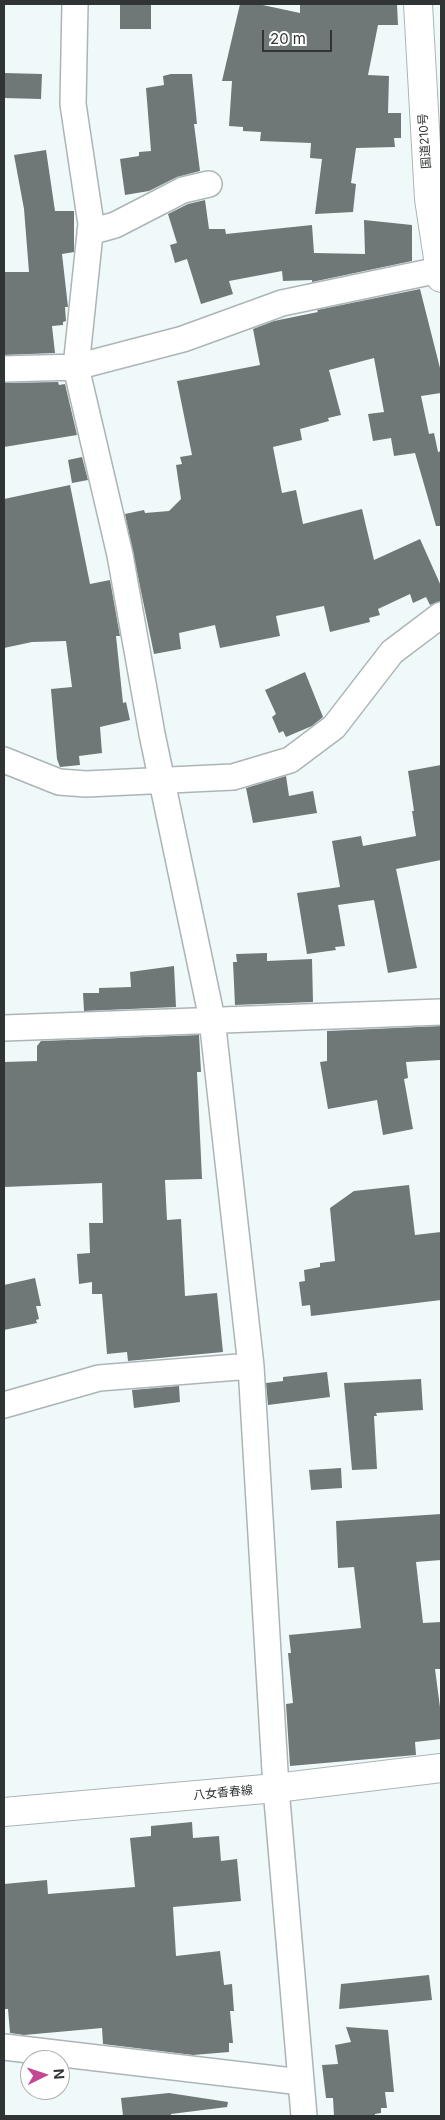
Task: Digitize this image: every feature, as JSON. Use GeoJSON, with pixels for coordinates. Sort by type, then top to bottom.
{"type":"FeatureCollection","features":[{"type":"Feature","properties":{"kind":"main road","name":"国道210号"},"geometry":{"type":"LineString","coordinates":[[418,4],[429,199],[440,274]]}},
{"type":"Feature","properties":{"kind":"main road","name":"八女香春線"},"geometry":{"type":"LineString","coordinates":[[4,1812],[276,1788],[441,1768]]}},
{"type":"Feature","properties":{"kind":"street"},"geometry":{"type":"LineString","coordinates":[[75,4],[73,104],[90,232],[76,367],[120,555],[163,780],[212,1019],[251,1366],[276,1788],[304,2116]]}},
{"type":"Feature","properties":{"kind":"street"},"geometry":{"type":"LineString","coordinates":[[90,232],[115,225],[183,190],[209,184]]}},
{"type":"Feature","properties":{"kind":"street"},"geometry":{"type":"LineString","coordinates":[[4,369],[76,367],[183,339],[282,303],[440,274]]}},
{"type":"Feature","properties":{"kind":"street"},"geometry":{"type":"LineString","coordinates":[[4,760],[60,782],[86,784],[233,777],[290,760],[334,727],[392,652],[441,616]]}},
{"type":"Feature","properties":{"kind":"street"},"geometry":{"type":"LineString","coordinates":[[4,1028],[441,1012]]}},
{"type":"Feature","properties":{"kind":"street"},"geometry":{"type":"LineString","coordinates":[[4,1405],[99,1378],[251,1366]]}},
{"type":"Feature","properties":{"kind":"street"},"geometry":{"type":"LineString","coordinates":[[4,2047],[301,2082]]}},
{"type":"Feature","properties":{"kind":"building"},"geometry":{"type":"Polygon","coordinates":[[[120,4],[151,4],[151,29],[120,29],[120,4]]]}},
{"type":"Feature","properties":{"kind":"building"},"geometry":{"type":"Polygon","coordinates":[[[240,4],[258,4],[300,13],[300,4],[397,4],[398,25],[378,25],[368,75],[389,76],[388,113],[401,113],[401,138],[394,138],[395,147],[356,148],[351,183],[356,184],[353,212],[315,214],[322,159],[310,158],[311,143],[260,141],[261,132],[243,131],[243,127],[229,126],[232,81],[222,81],[240,4]]]}},
{"type":"Feature","properties":{"kind":"building"},"geometry":{"type":"Polygon","coordinates":[[[4,73],[42,74],[41,99],[4,98],[4,73]]]}},
{"type":"Feature","properties":{"kind":"building"},"geometry":{"type":"Polygon","coordinates":[[[192,74],[197,124],[194,124],[200,171],[177,177],[149,191],[125,195],[120,159],[139,156],[139,152],[151,151],[146,88],[164,85],[163,76],[192,74]]]}},
{"type":"Feature","properties":{"kind":"building"},"geometry":{"type":"Polygon","coordinates":[[[46,150],[55,211],[74,211],[74,252],[62,254],[68,307],[65,307],[66,321],[63,322],[63,325],[52,326],[55,353],[4,355],[5,272],[29,272],[24,209],[14,155],[46,150]]]}},
{"type":"Feature","properties":{"kind":"building"},"geometry":{"type":"Polygon","coordinates":[[[205,200],[209,229],[225,229],[226,234],[312,225],[314,253],[365,254],[364,220],[412,225],[412,261],[312,282],[312,280],[283,281],[282,271],[229,281],[233,294],[201,304],[187,259],[175,263],[170,245],[177,243],[168,214],[188,204],[205,200]]]}},
{"type":"Feature","properties":{"kind":"building"},"geometry":{"type":"Polygon","coordinates":[[[420,289],[441,372],[441,393],[421,396],[429,434],[434,433],[438,452],[441,451],[441,526],[436,526],[415,453],[394,456],[391,438],[373,441],[368,414],[384,412],[374,358],[329,370],[341,415],[328,418],[329,421],[300,429],[302,440],[273,447],[282,493],[296,490],[303,524],[362,509],[374,560],[420,539],[441,586],[441,601],[430,605],[426,597],[413,603],[410,594],[378,609],[380,615],[369,618],[370,622],[330,632],[324,606],[276,616],[280,636],[220,648],[215,625],[179,633],[181,649],[154,654],[125,514],[144,510],[145,513],[169,511],[181,499],[176,465],[182,464],[180,457],[192,455],[177,381],[260,365],[253,329],[274,321],[318,312],[317,310],[420,289]]]}},
{"type":"Feature","properties":{"kind":"building"},"geometry":{"type":"Polygon","coordinates":[[[58,382],[59,385],[65,384],[77,435],[4,447],[4,383],[58,382]]]}},
{"type":"Feature","properties":{"kind":"building"},"geometry":{"type":"Polygon","coordinates":[[[82,457],[88,480],[72,483],[68,460],[82,457]]]}},
{"type":"Feature","properties":{"kind":"building"},"geometry":{"type":"Polygon","coordinates":[[[70,485],[90,584],[110,580],[120,636],[116,636],[123,703],[126,702],[130,720],[100,727],[102,753],[79,756],[80,765],[60,767],[57,759],[51,689],[72,687],[66,641],[32,642],[4,648],[4,499],[70,485]]]}},
{"type":"Feature","properties":{"kind":"building"},"geometry":{"type":"Polygon","coordinates":[[[305,672],[323,717],[312,726],[286,737],[283,731],[279,733],[272,717],[276,714],[265,690],[305,672]]]}},
{"type":"Feature","properties":{"kind":"building"},"geometry":{"type":"Polygon","coordinates":[[[441,765],[441,860],[396,869],[417,968],[388,973],[374,900],[338,905],[345,946],[335,947],[336,950],[307,954],[297,893],[340,887],[332,841],[361,836],[363,846],[416,836],[408,771],[441,765]]]}},
{"type":"Feature","properties":{"kind":"building"},"geometry":{"type":"Polygon","coordinates":[[[286,776],[289,796],[313,791],[317,813],[253,823],[246,788],[286,776]]]}},
{"type":"Feature","properties":{"kind":"building"},"geometry":{"type":"Polygon","coordinates":[[[267,953],[267,961],[312,959],[313,1002],[235,1005],[233,962],[237,962],[236,954],[267,953]]]}},
{"type":"Feature","properties":{"kind":"building"},"geometry":{"type":"Polygon","coordinates":[[[174,966],[176,1007],[84,1011],[83,993],[99,993],[99,988],[131,987],[130,972],[174,966]]]}},
{"type":"Feature","properties":{"kind":"building"},"geometry":{"type":"Polygon","coordinates":[[[441,1026],[440,1060],[406,1062],[408,1078],[404,1079],[413,1129],[383,1135],[377,1100],[328,1109],[320,1062],[327,1061],[327,1031],[441,1026]]]}},
{"type":"Feature","properties":{"kind":"building"},"geometry":{"type":"Polygon","coordinates":[[[199,1035],[201,1072],[197,1072],[202,1179],[165,1180],[167,1220],[181,1219],[185,1296],[217,1293],[223,1352],[128,1361],[127,1352],[107,1354],[102,1294],[92,1294],[92,1282],[79,1284],[77,1254],[90,1253],[89,1223],[103,1223],[102,1183],[4,1187],[4,1062],[37,1061],[37,1046],[41,1041],[199,1035]]]}},
{"type":"Feature","properties":{"kind":"building"},"geometry":{"type":"Polygon","coordinates":[[[409,1185],[415,1235],[441,1232],[441,1300],[311,1316],[310,1305],[302,1306],[299,1282],[305,1281],[304,1270],[320,1267],[320,1263],[335,1261],[330,1208],[354,1191],[409,1185]]]}},
{"type":"Feature","properties":{"kind":"building"},"geometry":{"type":"Polygon","coordinates":[[[35,1278],[41,1306],[36,1306],[39,1319],[36,1320],[37,1323],[4,1330],[4,1285],[35,1278]]]}},
{"type":"Feature","properties":{"kind":"building"},"geometry":{"type":"Polygon","coordinates":[[[327,1372],[330,1397],[268,1405],[266,1383],[283,1381],[283,1377],[327,1372]]]}},
{"type":"Feature","properties":{"kind":"building"},"geometry":{"type":"Polygon","coordinates":[[[421,1379],[423,1410],[376,1413],[377,1416],[374,1416],[377,1469],[352,1470],[344,1383],[421,1379]]]}},
{"type":"Feature","properties":{"kind":"building"},"geometry":{"type":"Polygon","coordinates":[[[179,1386],[180,1402],[134,1408],[132,1390],[179,1386]]]}},
{"type":"Feature","properties":{"kind":"building"},"geometry":{"type":"Polygon","coordinates":[[[341,1468],[342,1488],[311,1490],[309,1470],[341,1468]]]}},
{"type":"Feature","properties":{"kind":"building"},"geometry":{"type":"Polygon","coordinates":[[[441,1514],[441,1560],[416,1562],[423,1623],[441,1622],[441,1669],[435,1669],[441,1715],[441,1739],[415,1742],[416,1755],[290,1766],[286,1704],[293,1703],[288,1653],[291,1653],[289,1635],[361,1628],[354,1567],[338,1568],[336,1521],[441,1514]]]}},
{"type":"Feature","properties":{"kind":"building"},"geometry":{"type":"Polygon","coordinates":[[[192,1822],[193,1838],[219,1836],[221,1861],[237,1859],[241,1901],[173,1907],[176,1956],[220,1951],[224,1985],[232,1984],[234,2011],[230,2011],[233,2043],[229,2043],[229,2052],[193,2055],[103,2044],[102,2028],[24,2035],[10,2033],[8,2009],[4,2009],[4,1884],[47,1880],[48,1894],[135,1887],[130,1838],[151,1836],[151,1826],[192,1822]]]}},
{"type":"Feature","properties":{"kind":"building"},"geometry":{"type":"Polygon","coordinates":[[[429,1975],[432,2000],[339,2009],[341,1984],[429,1975]]]}},
{"type":"Feature","properties":{"kind":"building"},"geometry":{"type":"Polygon","coordinates":[[[346,2027],[388,2030],[394,2092],[385,2092],[387,2108],[381,2108],[381,2113],[375,2114],[375,2116],[334,2116],[333,2098],[326,2098],[322,2065],[338,2064],[335,2045],[351,2042],[346,2027]]]}},
{"type":"Feature","properties":{"kind":"building"},"geometry":{"type":"Polygon","coordinates":[[[169,2093],[228,2102],[227,2107],[171,2114],[171,2116],[123,2116],[121,2098],[169,2093]]]}}]}
